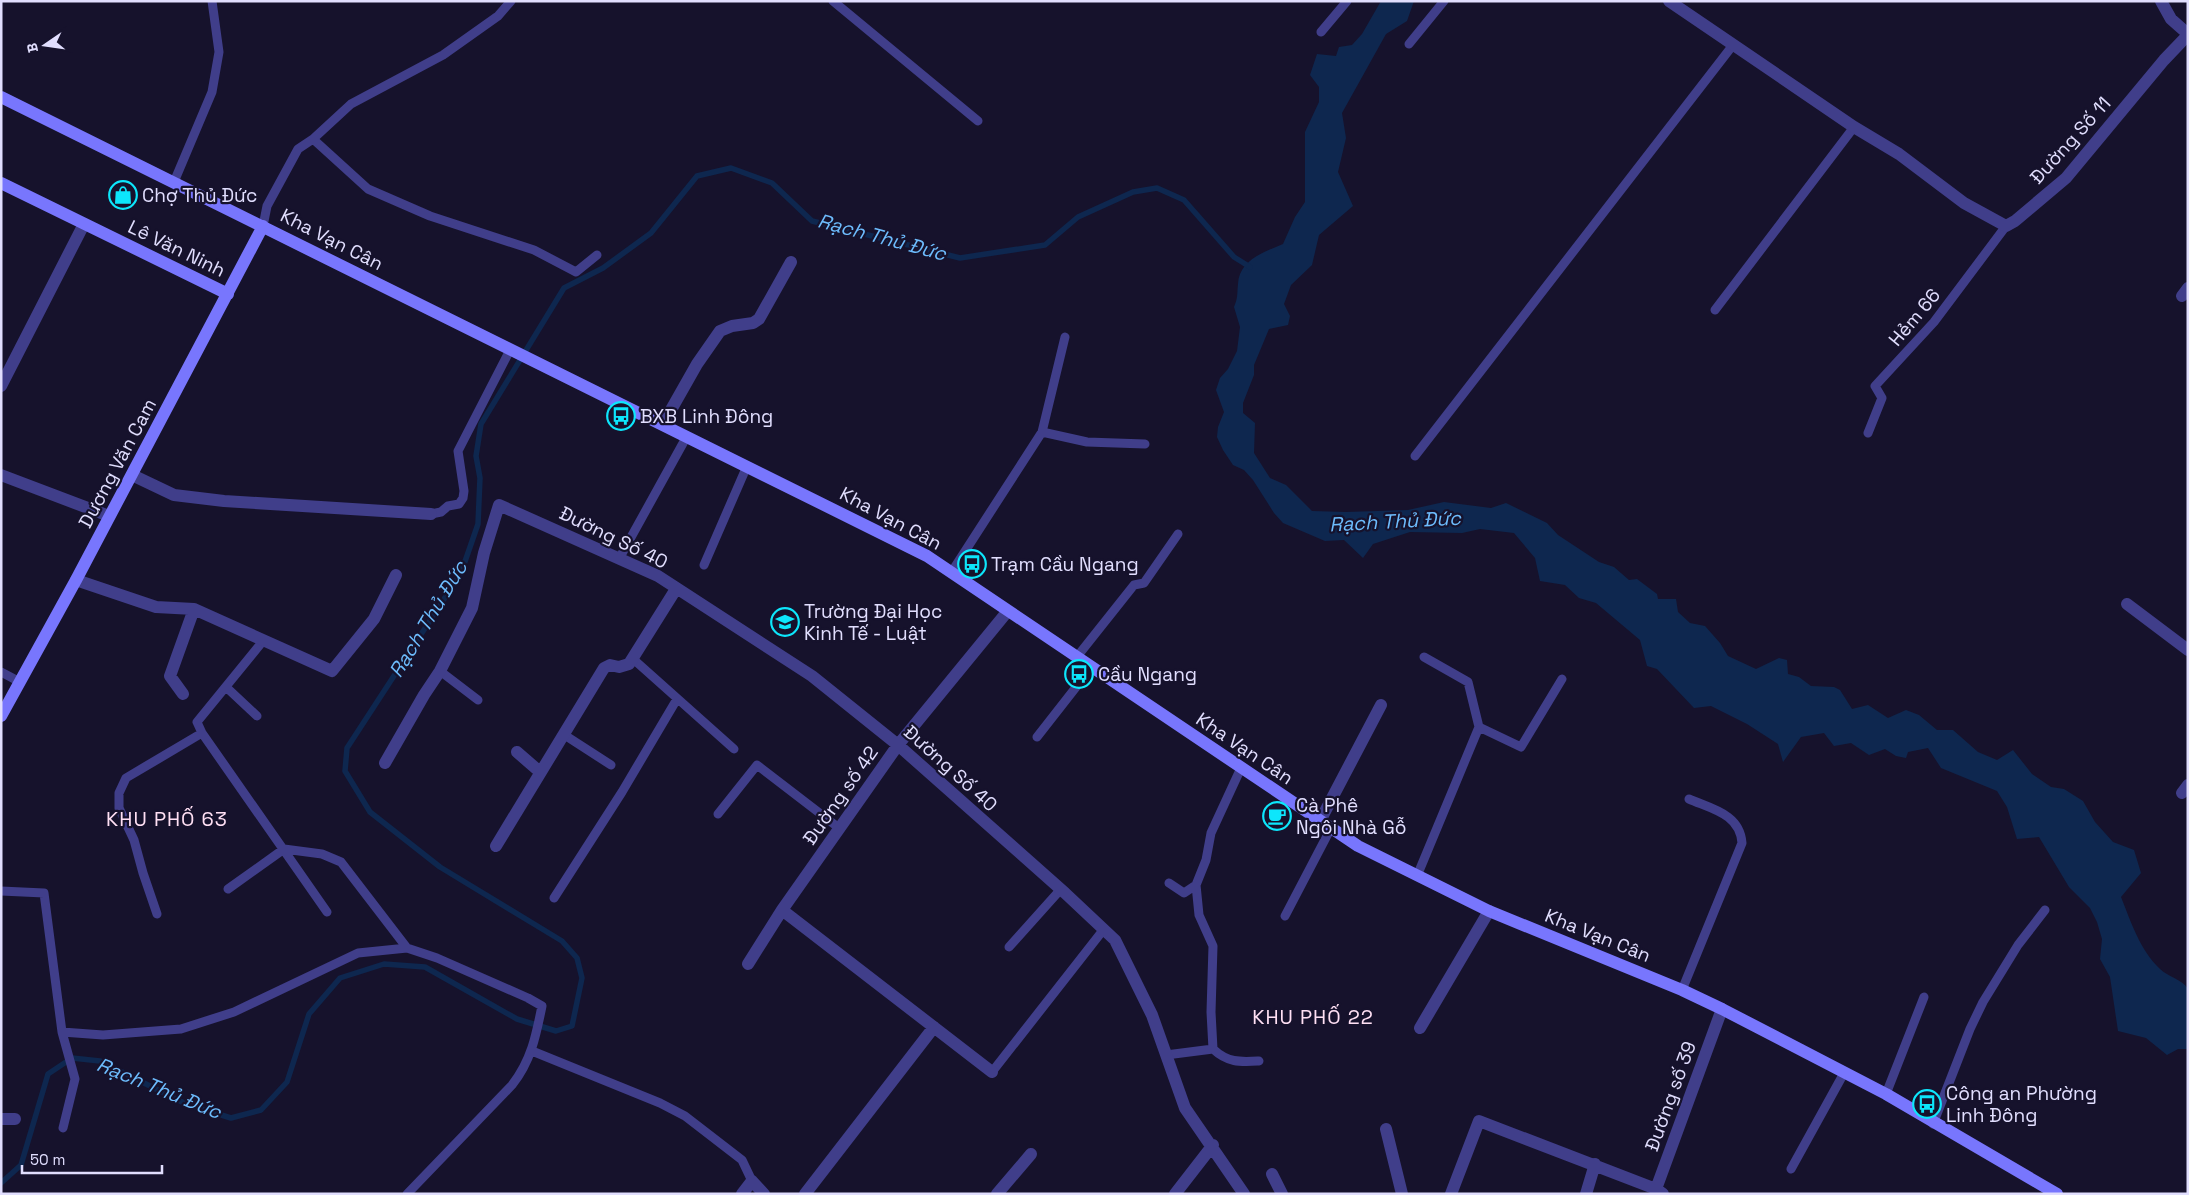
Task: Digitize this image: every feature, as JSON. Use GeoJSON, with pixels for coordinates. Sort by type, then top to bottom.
{"type":"FeatureCollection","features":[{"type":"Feature","properties":{"kind":"main road","name":"Kha Vạn Cân"},"geometry":{"type":"LineString","coordinates":[[1,97],[927,556],[1007,612],[1358,846],[1489,911],[1682,990],[1722,1009],[1886,1094],[1933,1124],[2057,1194]]}},
{"type":"Feature","properties":{"kind":"main road","name":"Lê Văn Ninh"},"geometry":{"type":"LineString","coordinates":[[1,183],[228,294]]}},
{"type":"Feature","properties":{"kind":"main road","name":"Dương Văn Cam"},"geometry":{"type":"LineString","coordinates":[[1,716],[76,580],[263,226]]}},
{"type":"Feature","properties":{"kind":"street"},"geometry":{"type":"LineString","coordinates":[[1669,1],[1854,127],[1899,154],[1964,202],[2006,226]]}},
{"type":"Feature","properties":{"kind":"street"},"geometry":{"type":"LineString","coordinates":[[2161,1],[2171,19],[2188,35]]}},
{"type":"Feature","properties":{"kind":"street","name":"Đường Số 11"},"geometry":{"type":"LineString","coordinates":[[2006,226],[2015,222],[2066,178],[2164,60],[2188,35]]}},
{"type":"Feature","properties":{"kind":"street"},"geometry":{"type":"LineString","coordinates":[[1,386],[5,371],[84,224]]}},
{"type":"Feature","properties":{"kind":"street"},"geometry":{"type":"LineString","coordinates":[[663,424],[697,364],[720,331],[732,326],[753,323],[759,318],[791,262]]}},
{"type":"Feature","properties":{"kind":"street"},"geometry":{"type":"LineString","coordinates":[[1,475],[109,516]]}},
{"type":"Feature","properties":{"kind":"street"},"geometry":{"type":"LineString","coordinates":[[132,475],[174,495],[224,501],[431,514]]}},
{"type":"Feature","properties":{"kind":"street","name":"Đường Số 40"},"geometry":{"type":"LineString","coordinates":[[440,671],[472,608],[484,553],[499,505],[658,576],[812,676],[898,745],[1061,889],[1115,940],[1152,1016],[1185,1108],[1213,1145],[1244,1194]]}},
{"type":"Feature","properties":{"kind":"street"},"geometry":{"type":"LineString","coordinates":[[76,580],[156,607],[194,609],[332,672],[374,618],[396,575]]}},
{"type":"Feature","properties":{"kind":"street"},"geometry":{"type":"LineString","coordinates":[[496,846],[604,668],[610,665],[624,666],[632,658],[676,589]]}},
{"type":"Feature","properties":{"kind":"street"},"geometry":{"type":"LineString","coordinates":[[2127,604],[2188,650]]}},
{"type":"Feature","properties":{"kind":"street"},"geometry":{"type":"LineString","coordinates":[[183,694],[170,676],[194,609]]}},
{"type":"Feature","properties":{"kind":"street","name":"Đường số 42"},"geometry":{"type":"LineString","coordinates":[[748,964],[782,910],[898,745],[1007,612]]}},
{"type":"Feature","properties":{"kind":"street"},"geometry":{"type":"LineString","coordinates":[[385,763],[419,703],[440,671]]}},
{"type":"Feature","properties":{"kind":"street"},"geometry":{"type":"LineString","coordinates":[[1326,824],[1381,705]]}},
{"type":"Feature","properties":{"kind":"street"},"geometry":{"type":"LineString","coordinates":[[517,752],[540,772]]}},
{"type":"Feature","properties":{"kind":"street"},"geometry":{"type":"LineString","coordinates":[[782,910],[992,1072]]}},
{"type":"Feature","properties":{"kind":"street"},"geometry":{"type":"LineString","coordinates":[[1420,1028],[1489,911]]}},
{"type":"Feature","properties":{"kind":"street","name":"Đường số 39"},"geometry":{"type":"LineString","coordinates":[[1659,1191],[1722,1009]]}},
{"type":"Feature","properties":{"kind":"street"},"geometry":{"type":"LineString","coordinates":[[805,1194],[934,1027]]}},
{"type":"Feature","properties":{"kind":"street"},"geometry":{"type":"LineString","coordinates":[[1,1118],[15,1119]]}},
{"type":"Feature","properties":{"kind":"street"},"geometry":{"type":"LineString","coordinates":[[1451,1194],[1479,1121],[1595,1164],[1659,1191]]}},
{"type":"Feature","properties":{"kind":"street"},"geometry":{"type":"LineString","coordinates":[[1386,1129],[1402,1194]]}},
{"type":"Feature","properties":{"kind":"street"},"geometry":{"type":"LineString","coordinates":[[1175,1194],[1213,1145]]}},
{"type":"Feature","properties":{"kind":"street"},"geometry":{"type":"LineString","coordinates":[[997,1194],[1031,1154]]}},
{"type":"Feature","properties":{"kind":"street"},"geometry":{"type":"LineString","coordinates":[[1586,1194],[1595,1164]]}},
{"type":"Feature","properties":{"kind":"street"},"geometry":{"type":"LineString","coordinates":[[1272,1174],[1282,1194]]}},
{"type":"Feature","properties":{"kind":"street"},"geometry":{"type":"LineString","coordinates":[[742,1194],[752,1181],[764,1194]]}},
{"type":"Feature","properties":{"kind":"lane"},"geometry":{"type":"LineString","coordinates":[[174,182],[212,92],[218,52],[212,1]]}},
{"type":"Feature","properties":{"kind":"lane"},"geometry":{"type":"LineString","coordinates":[[263,226],[267,206],[298,149],[313,139],[351,104],[443,55],[498,16],[511,1]]}},
{"type":"Feature","properties":{"kind":"lane"},"geometry":{"type":"LineString","coordinates":[[833,1],[978,121]]}},
{"type":"Feature","properties":{"kind":"lane"},"geometry":{"type":"LineString","coordinates":[[1321,32],[1347,1]]}},
{"type":"Feature","properties":{"kind":"lane"},"geometry":{"type":"LineString","coordinates":[[1409,44],[1444,1]]}},
{"type":"Feature","properties":{"kind":"lane"},"geometry":{"type":"LineString","coordinates":[[1415,456],[1733,45]]}},
{"type":"Feature","properties":{"kind":"lane"},"geometry":{"type":"LineString","coordinates":[[1715,310],[1854,127]]}},
{"type":"Feature","properties":{"kind":"lane"},"geometry":{"type":"LineString","coordinates":[[313,139],[368,189],[430,216],[534,250],[576,272],[597,255]]}},
{"type":"Feature","properties":{"kind":"lane","name":"Hẻm 66"},"geometry":{"type":"LineString","coordinates":[[1868,433],[1882,398],[1875,386],[1934,322],[2006,226]]}},
{"type":"Feature","properties":{"kind":"lane"},"geometry":{"type":"LineString","coordinates":[[951,573],[1042,432],[1065,336]]}},
{"type":"Feature","properties":{"kind":"lane"},"geometry":{"type":"LineString","coordinates":[[431,514],[441,512],[448,506],[459,504],[463,498],[464,491],[458,451],[510,350]]}},
{"type":"Feature","properties":{"kind":"lane"},"geometry":{"type":"LineString","coordinates":[[1042,432],[1088,442],[1145,444]]}},
{"type":"Feature","properties":{"kind":"lane"},"geometry":{"type":"LineString","coordinates":[[619,558],[687,436]]}},
{"type":"Feature","properties":{"kind":"lane"},"geometry":{"type":"LineString","coordinates":[[704,566],[747,466]]}},
{"type":"Feature","properties":{"kind":"lane"},"geometry":{"type":"LineString","coordinates":[[1076,658],[1134,585],[1144,584],[1178,534]]}},
{"type":"Feature","properties":{"kind":"lane"},"geometry":{"type":"LineString","coordinates":[[263,641],[197,722],[202,733],[326,912]]}},
{"type":"Feature","properties":{"kind":"lane"},"geometry":{"type":"LineString","coordinates":[[1418,876],[1479,726],[1468,682],[1424,657]]}},
{"type":"Feature","properties":{"kind":"lane"},"geometry":{"type":"LineString","coordinates":[[632,658],[734,749]]}},
{"type":"Feature","properties":{"kind":"lane"},"geometry":{"type":"LineString","coordinates":[[1036,737],[1091,668]]}},
{"type":"Feature","properties":{"kind":"lane"},"geometry":{"type":"LineString","coordinates":[[440,671],[478,700]]}},
{"type":"Feature","properties":{"kind":"lane"},"geometry":{"type":"LineString","coordinates":[[1,672],[20,682]]}},
{"type":"Feature","properties":{"kind":"lane"},"geometry":{"type":"LineString","coordinates":[[1479,726],[1521,747],[1562,679]]}},
{"type":"Feature","properties":{"kind":"lane"},"geometry":{"type":"LineString","coordinates":[[226,687],[257,716]]}},
{"type":"Feature","properties":{"kind":"lane"},"geometry":{"type":"LineString","coordinates":[[554,898],[622,792],[677,699]]}},
{"type":"Feature","properties":{"kind":"lane"},"geometry":{"type":"LineString","coordinates":[[157,914],[134,840],[119,808],[119,793],[126,778],[202,733]]}},
{"type":"Feature","properties":{"kind":"lane"},"geometry":{"type":"LineString","coordinates":[[563,734],[611,765]]}},
{"type":"Feature","properties":{"kind":"lane"},"geometry":{"type":"LineString","coordinates":[[718,814],[757,765],[839,828]]}},
{"type":"Feature","properties":{"kind":"lane"},"geometry":{"type":"LineString","coordinates":[[1241,768],[1211,833],[1206,860],[1196,885],[1199,915],[1213,946],[1211,1012],[1213,1049],[1224,1059],[1231,1061],[1259,1060]]}},
{"type":"Feature","properties":{"kind":"lane"},"geometry":{"type":"LineString","coordinates":[[1682,990],[1742,843],[1741,832],[1728,815],[1689,799]]}},
{"type":"Feature","properties":{"kind":"lane"},"geometry":{"type":"LineString","coordinates":[[1285,916],[1326,824]]}},
{"type":"Feature","properties":{"kind":"lane"},"geometry":{"type":"LineString","coordinates":[[228,889],[284,849],[322,854],[341,862],[407,948]]}},
{"type":"Feature","properties":{"kind":"lane"},"geometry":{"type":"LineString","coordinates":[[1169,883],[1184,893],[1196,885]]}},
{"type":"Feature","properties":{"kind":"lane"},"geometry":{"type":"LineString","coordinates":[[1010,947],[1061,889]]}},
{"type":"Feature","properties":{"kind":"lane"},"geometry":{"type":"LineString","coordinates":[[1,890],[44,893],[62,1032],[75,1079],[63,1128]]}},
{"type":"Feature","properties":{"kind":"lane"},"geometry":{"type":"LineString","coordinates":[[1933,1124],[1970,1029],[1983,1002],[2018,945],[2045,910]]}},
{"type":"Feature","properties":{"kind":"lane"},"geometry":{"type":"LineString","coordinates":[[992,1072],[1104,929]]}},
{"type":"Feature","properties":{"kind":"lane"},"geometry":{"type":"LineString","coordinates":[[62,1032],[103,1035],[181,1029],[234,1012],[358,953],[407,948],[437,958],[542,1006],[532,1051],[524,1070],[512,1085],[407,1194]]}},
{"type":"Feature","properties":{"kind":"lane"},"geometry":{"type":"LineString","coordinates":[[1886,1094],[1924,997]]}},
{"type":"Feature","properties":{"kind":"lane"},"geometry":{"type":"LineString","coordinates":[[1166,1055],[1213,1049]]}},
{"type":"Feature","properties":{"kind":"lane"},"geometry":{"type":"LineString","coordinates":[[532,1051],[685,1116],[742,1160],[752,1181]]}},
{"type":"Feature","properties":{"kind":"lane"},"geometry":{"type":"LineString","coordinates":[[1791,1169],[1844,1073]]}},
{"type":"Feature","properties":{"kind":"water","name":"Rạch Thủ Đức"},"geometry":{"type":"Polygon","coordinates":[[[1381,1],[1414,1],[1407,21],[1386,34],[1342,113],[1346,138],[1338,172],[1353,206],[1319,235],[1312,265],[1291,285],[1284,304],[1290,316],[1288,325],[1269,329],[1254,365],[1254,375],[1243,403],[1243,413],[1255,423],[1254,453],[1270,478],[1286,485],[1312,511],[1408,510],[1444,502],[1491,508],[1506,503],[1547,523],[1558,535],[1599,562],[1614,567],[1629,580],[1637,579],[1657,594],[1658,599],[1676,599],[1678,612],[1690,623],[1705,626],[1720,643],[1728,656],[1756,669],[1779,658],[1787,660],[1788,674],[1799,677],[1811,686],[1834,687],[1840,690],[1852,709],[1868,705],[1888,718],[1906,710],[1919,715],[1937,730],[1953,730],[1978,752],[1997,760],[2013,750],[2032,774],[2051,787],[2064,789],[2083,801],[2095,822],[2113,842],[2134,850],[2141,873],[2121,897],[2147,953],[2160,969],[2188,989],[2188,1049],[2178,1049],[2167,1055],[2146,1038],[2118,1031],[2110,977],[2100,959],[2102,939],[2090,908],[2069,887],[2039,837],[2017,839],[2007,807],[1997,791],[1941,768],[1928,748],[1908,752],[1906,758],[1896,756],[1885,749],[1869,755],[1851,743],[1834,746],[1824,733],[1801,737],[1783,762],[1778,744],[1747,724],[1711,706],[1694,708],[1657,669],[1647,666],[1640,640],[1596,603],[1579,598],[1565,585],[1540,581],[1535,558],[1514,533],[1480,529],[1462,533],[1410,532],[1373,544],[1363,558],[1344,540],[1325,541],[1283,523],[1274,513],[1253,480],[1244,470],[1233,465],[1217,437],[1218,427],[1224,412],[1216,390],[1220,378],[1228,369],[1237,351],[1240,327],[1234,307],[1237,298],[1239,276],[1254,258],[1283,244],[1295,217],[1305,202],[1305,132],[1319,102],[1319,87],[1310,75],[1317,54],[1336,56],[1339,47],[1352,45],[1362,34],[1381,1]]]}},
{"type":"Feature","properties":{"kind":"waterway","name":"Rạch Thủ Đức"},"geometry":{"type":"LineString","coordinates":[[1,1183],[21,1165],[48,1074],[72,1058],[100,1061],[186,1104],[231,1118],[261,1110],[287,1082],[309,1014],[340,978],[384,964],[425,967],[517,1019],[556,1031],[572,1026],[582,978],[577,958],[562,941],[440,867],[370,812],[345,771],[347,748],[461,573],[478,524],[480,478],[476,456],[481,424],[564,288],[603,268],[651,233],[697,176],[731,168],[772,183],[812,221],[960,258],[1045,245],[1078,217],[1133,192],[1157,188],[1184,200],[1234,257],[1250,267]]}},
{"type":"Feature","properties":{"kind":"place","name":"Chợ Thủ Đức"},"geometry":{"type":"Point","coordinates":[123,195]}},
{"type":"Feature","properties":{"kind":"place","name":"BXB Linh Đông"},"geometry":{"type":"Point","coordinates":[621,416]}},
{"type":"Feature","properties":{"kind":"place","name":"Trạm Cầu Ngang"},"geometry":{"type":"Point","coordinates":[972,564]}},
{"type":"Feature","properties":{"kind":"place","name":"Trường Đại Học Kinh Tế - Luật"},"geometry":{"type":"Point","coordinates":[785,622]}},
{"type":"Feature","properties":{"kind":"place","name":"Cầu Ngang"},"geometry":{"type":"Point","coordinates":[1079,674]}},
{"type":"Feature","properties":{"kind":"place","name":"Cà Phê Ngôi Nhà Gỗ"},"geometry":{"type":"Point","coordinates":[1277,816]}},
{"type":"Feature","properties":{"kind":"place","name":"Công an Phường Linh Đông"},"geometry":{"type":"Point","coordinates":[1927,1104]}},
{"type":"Feature","properties":{"kind":"district","name":"KHU PHỐ 63"},"geometry":{"type":"Point","coordinates":[167,819]}},
{"type":"Feature","properties":{"kind":"district","name":"KHU PHỐ 22"},"geometry":{"type":"Point","coordinates":[1313,1017]}}]}
